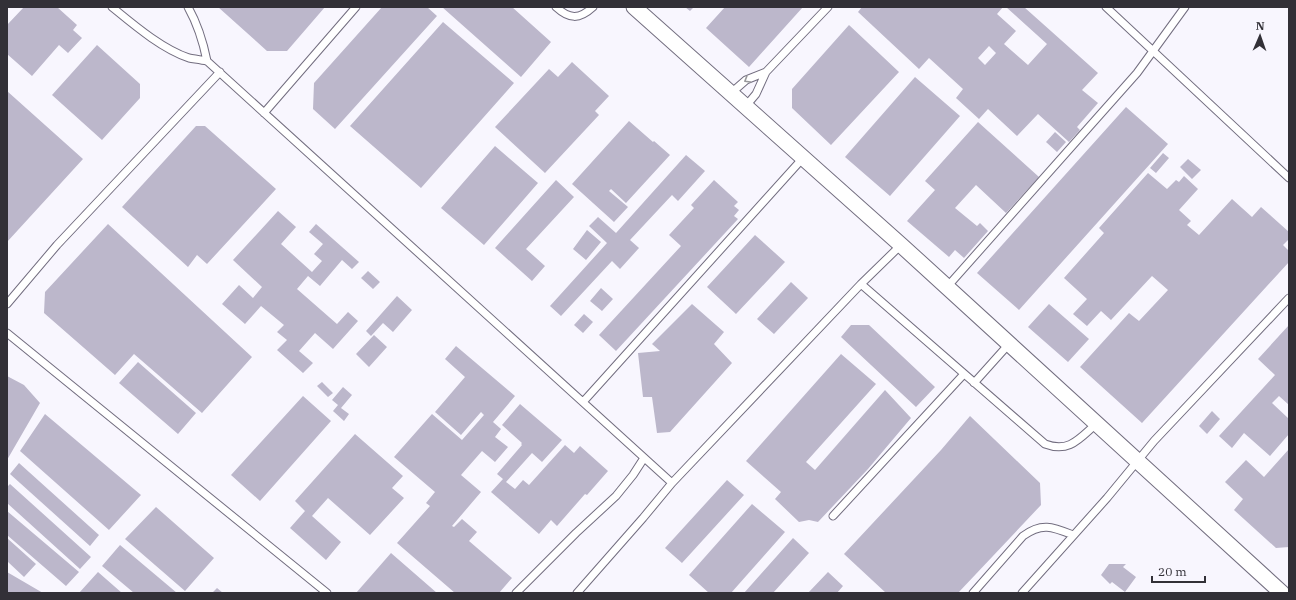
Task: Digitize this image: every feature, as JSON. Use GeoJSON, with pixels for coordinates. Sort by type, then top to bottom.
{"type":"FeatureCollection","features":[{"type":"Feature","properties":{"kind":"street"},"geometry":{"type":"LineString","coordinates":[[634,7],[901,245],[1282,593]]}},
{"type":"Feature","properties":{"kind":"lane"},"geometry":{"type":"LineString","coordinates":[[112,7],[136,27],[171,49],[189,58],[207,61],[220,72],[672,483]]}},
{"type":"Feature","properties":{"kind":"lane"},"geometry":{"type":"LineString","coordinates":[[188,7],[204,42],[207,61]]}},
{"type":"Feature","properties":{"kind":"lane"},"geometry":{"type":"LineString","coordinates":[[264,112],[356,7]]}},
{"type":"Feature","properties":{"kind":"lane"},"geometry":{"type":"LineString","coordinates":[[556,7],[565,15],[573,17],[580,16],[593,7]]}},
{"type":"Feature","properties":{"kind":"lane"},"geometry":{"type":"LineString","coordinates":[[745,106],[756,94],[766,72],[828,7]]}},
{"type":"Feature","properties":{"kind":"lane"},"geometry":{"type":"LineString","coordinates":[[1106,7],[1289,178]]}},
{"type":"Feature","properties":{"kind":"lane"},"geometry":{"type":"LineString","coordinates":[[947,287],[1137,73],[1185,7]]}},
{"type":"Feature","properties":{"kind":"lane"},"geometry":{"type":"LineString","coordinates":[[7,304],[57,245],[220,72]]}},
{"type":"Feature","properties":{"kind":"lane"},"geometry":{"type":"LineString","coordinates":[[730,94],[746,80],[766,72]]}},
{"type":"Feature","properties":{"kind":"lane"},"geometry":{"type":"LineString","coordinates":[[583,402],[803,158]]}},
{"type":"Feature","properties":{"kind":"lane"},"geometry":{"type":"LineString","coordinates":[[577,593],[644,518],[672,483],[861,284],[901,245]]}},
{"type":"Feature","properties":{"kind":"lane"},"geometry":{"type":"LineString","coordinates":[[861,284],[1044,444],[1052,447],[1069,445],[1077,441],[1096,424]]}},
{"type":"Feature","properties":{"kind":"lane"},"geometry":{"type":"LineString","coordinates":[[1022,593],[1138,462],[1143,453],[1289,298]]}},
{"type":"Feature","properties":{"kind":"lane"},"geometry":{"type":"LineString","coordinates":[[7,334],[327,593]]}},
{"type":"Feature","properties":{"kind":"lane"},"geometry":{"type":"LineString","coordinates":[[974,383],[1009,344]]}},
{"type":"Feature","properties":{"kind":"lane"},"geometry":{"type":"LineString","coordinates":[[833,516],[964,374]]}},
{"type":"Feature","properties":{"kind":"lane"},"geometry":{"type":"LineString","coordinates":[[516,593],[576,533],[616,496],[633,476],[644,458]]}},
{"type":"Feature","properties":{"kind":"lane"},"geometry":{"type":"LineString","coordinates":[[973,593],[1023,536],[1029,532],[1043,527],[1054,528],[1073,535]]}},
{"type":"Feature","properties":{"kind":"building"},"geometry":{"type":"Polygon","coordinates":[[[24,7],[57,7],[77,25],[73,30],[82,38],[68,53],[59,45],[32,76],[7,54],[7,25],[24,7]]]}},
{"type":"Feature","properties":{"kind":"building"},"geometry":{"type":"Polygon","coordinates":[[[218,7],[325,7],[287,51],[267,51],[218,7]]]}},
{"type":"Feature","properties":{"kind":"building"},"geometry":{"type":"Polygon","coordinates":[[[382,7],[427,7],[437,16],[335,129],[313,109],[314,83],[382,7]]]}},
{"type":"Feature","properties":{"kind":"building"},"geometry":{"type":"Polygon","coordinates":[[[442,7],[512,7],[551,42],[521,77],[442,7]]]}},
{"type":"Feature","properties":{"kind":"building"},"geometry":{"type":"Polygon","coordinates":[[[685,7],[694,7],[690,11],[685,7]]]}},
{"type":"Feature","properties":{"kind":"building"},"geometry":{"type":"Polygon","coordinates":[[[725,7],[803,7],[749,67],[706,28],[725,7]]]}},
{"type":"Feature","properties":{"kind":"building"},"geometry":{"type":"Polygon","coordinates":[[[862,7],[1003,7],[997,14],[1016,31],[1004,44],[1028,65],[1047,44],[1006,7],[1024,7],[1098,73],[1082,90],[1098,103],[1077,127],[1080,130],[1069,142],[1038,114],[1017,136],[988,109],[979,119],[956,98],[963,89],[929,58],[919,69],[858,12],[862,7]],[[989,46],[978,58],[985,65],[996,53],[989,46]]]}},
{"type":"Feature","properties":{"kind":"building"},"geometry":{"type":"Polygon","coordinates":[[[443,22],[514,83],[421,188],[350,126],[443,22]]]}},
{"type":"Feature","properties":{"kind":"building"},"geometry":{"type":"Polygon","coordinates":[[[849,25],[899,72],[831,145],[792,108],[792,89],[849,25]]]}},
{"type":"Feature","properties":{"kind":"building"},"geometry":{"type":"Polygon","coordinates":[[[97,45],[140,84],[140,98],[102,140],[52,95],[97,45]]]}},
{"type":"Feature","properties":{"kind":"building"},"geometry":{"type":"Polygon","coordinates":[[[572,62],[609,96],[595,111],[599,115],[545,173],[495,127],[549,69],[558,77],[572,62]]]}},
{"type":"Feature","properties":{"kind":"building"},"geometry":{"type":"Polygon","coordinates":[[[915,77],[960,116],[890,196],[845,157],[915,77]]]}},
{"type":"Feature","properties":{"kind":"building"},"geometry":{"type":"Polygon","coordinates":[[[7,91],[83,159],[7,242],[7,91]]]}},
{"type":"Feature","properties":{"kind":"building"},"geometry":{"type":"Polygon","coordinates":[[[1126,107],[1168,144],[1019,310],[977,273],[1126,107]]]}},
{"type":"Feature","properties":{"kind":"building"},"geometry":{"type":"Polygon","coordinates":[[[629,121],[670,155],[626,203],[611,189],[609,191],[628,207],[614,222],[572,184],[629,121]]]}},
{"type":"Feature","properties":{"kind":"building"},"geometry":{"type":"Polygon","coordinates":[[[978,122],[1039,177],[1006,213],[976,185],[955,208],[977,226],[980,223],[988,231],[964,258],[955,250],[949,257],[907,221],[935,190],[925,181],[978,122]]]}},
{"type":"Feature","properties":{"kind":"building"},"geometry":{"type":"Polygon","coordinates":[[[196,126],[205,126],[276,189],[207,264],[197,255],[188,267],[122,207],[196,126]]]}},
{"type":"Feature","properties":{"kind":"building"},"geometry":{"type":"Polygon","coordinates":[[[1055,132],[1066,142],[1057,152],[1046,142],[1055,132]]]}},
{"type":"Feature","properties":{"kind":"building"},"geometry":{"type":"Polygon","coordinates":[[[495,146],[538,183],[484,245],[441,208],[495,146]]]}},
{"type":"Feature","properties":{"kind":"building"},"geometry":{"type":"Polygon","coordinates":[[[1163,153],[1169,158],[1156,173],[1150,168],[1163,153]]]}},
{"type":"Feature","properties":{"kind":"building"},"geometry":{"type":"Polygon","coordinates":[[[686,155],[705,171],[678,201],[672,195],[630,240],[639,248],[620,269],[612,261],[561,316],[550,306],[607,243],[589,226],[598,217],[616,233],[686,155]]]}},
{"type":"Feature","properties":{"kind":"building"},"geometry":{"type":"Polygon","coordinates":[[[1188,159],[1201,170],[1192,179],[1180,167],[1188,159]]]}},
{"type":"Feature","properties":{"kind":"building"},"geometry":{"type":"Polygon","coordinates":[[[1148,173],[1167,189],[1176,180],[1179,182],[1184,176],[1198,189],[1179,210],[1191,221],[1187,225],[1199,235],[1232,199],[1252,217],[1261,207],[1289,232],[1289,239],[1283,245],[1289,251],[1289,262],[1142,423],[1080,367],[1129,313],[1139,321],[1168,290],[1152,276],[1111,320],[1101,311],[1087,326],[1073,314],[1087,299],[1064,278],[1104,233],[1099,228],[1148,173]]]}},
{"type":"Feature","properties":{"kind":"building"},"geometry":{"type":"Polygon","coordinates":[[[556,180],[574,197],[526,249],[545,266],[532,281],[495,248],[556,180]]]}},
{"type":"Feature","properties":{"kind":"building"},"geometry":{"type":"Polygon","coordinates":[[[714,180],[738,202],[734,206],[739,210],[734,216],[738,219],[616,351],[599,335],[681,246],[669,235],[694,208],[691,205],[714,180]]]}},
{"type":"Feature","properties":{"kind":"building"},"geometry":{"type":"Polygon","coordinates":[[[278,211],[296,227],[281,244],[312,272],[322,261],[314,254],[323,244],[309,232],[316,224],[359,262],[352,269],[342,260],[320,286],[308,276],[297,289],[337,324],[348,312],[358,321],[333,349],[315,333],[299,351],[313,363],[303,373],[277,350],[287,340],[277,332],[284,325],[261,306],[245,324],[222,304],[239,285],[253,298],[262,287],[233,260],[278,211]]]}},
{"type":"Feature","properties":{"kind":"building"},"geometry":{"type":"Polygon","coordinates":[[[108,224],[252,357],[202,413],[134,354],[115,375],[44,313],[45,292],[108,224]]]}},
{"type":"Feature","properties":{"kind":"building"},"geometry":{"type":"Polygon","coordinates":[[[587,230],[601,242],[586,260],[573,249],[587,230]]]}},
{"type":"Feature","properties":{"kind":"building"},"geometry":{"type":"Polygon","coordinates":[[[755,235],[785,262],[736,314],[707,287],[755,235]]]}},
{"type":"Feature","properties":{"kind":"building"},"geometry":{"type":"Polygon","coordinates":[[[368,271],[380,282],[373,289],[361,278],[368,271]]]}},
{"type":"Feature","properties":{"kind":"building"},"geometry":{"type":"Polygon","coordinates":[[[791,282],[808,298],[774,334],[757,319],[791,282]]]}},
{"type":"Feature","properties":{"kind":"building"},"geometry":{"type":"Polygon","coordinates":[[[601,288],[613,299],[602,311],[590,301],[601,288]]]}},
{"type":"Feature","properties":{"kind":"building"},"geometry":{"type":"Polygon","coordinates":[[[397,296],[412,310],[393,332],[383,323],[371,336],[366,331],[397,296]]]}},
{"type":"Feature","properties":{"kind":"building"},"geometry":{"type":"Polygon","coordinates":[[[692,304],[724,332],[714,344],[732,363],[670,432],[657,433],[652,397],[643,397],[638,353],[660,351],[652,344],[692,304]]]}},
{"type":"Feature","properties":{"kind":"building"},"geometry":{"type":"Polygon","coordinates":[[[1049,304],[1089,339],[1068,362],[1028,327],[1049,304]]]}},
{"type":"Feature","properties":{"kind":"building"},"geometry":{"type":"Polygon","coordinates":[[[584,314],[593,322],[583,333],[574,325],[584,314]]]}},
{"type":"Feature","properties":{"kind":"building"},"geometry":{"type":"Polygon","coordinates":[[[851,325],[869,325],[935,387],[916,407],[841,337],[851,325]]]}},
{"type":"Feature","properties":{"kind":"building"},"geometry":{"type":"Polygon","coordinates":[[[1289,325],[1289,405],[1279,396],[1272,403],[1289,419],[1289,434],[1270,456],[1244,433],[1232,448],[1219,436],[1275,375],[1258,359],[1289,325]]]}},
{"type":"Feature","properties":{"kind":"building"},"geometry":{"type":"Polygon","coordinates":[[[374,335],[387,347],[369,367],[356,354],[374,335]]]}},
{"type":"Feature","properties":{"kind":"building"},"geometry":{"type":"Polygon","coordinates":[[[456,346],[515,396],[493,422],[501,429],[495,437],[508,447],[495,462],[482,451],[461,475],[481,492],[452,526],[454,527],[462,519],[477,532],[469,541],[512,578],[499,593],[455,593],[397,543],[430,506],[426,503],[435,492],[394,457],[432,414],[462,440],[484,415],[481,412],[461,435],[435,412],[465,377],[445,359],[456,346]]]}},
{"type":"Feature","properties":{"kind":"building"},"geometry":{"type":"Polygon","coordinates":[[[841,354],[876,384],[806,462],[815,470],[885,390],[911,418],[868,469],[818,522],[809,520],[799,522],[775,499],[781,492],[746,461],[841,354]]]}},
{"type":"Feature","properties":{"kind":"building"},"geometry":{"type":"Polygon","coordinates":[[[138,362],[196,413],[178,434],[119,383],[138,362]]]}},
{"type":"Feature","properties":{"kind":"building"},"geometry":{"type":"Polygon","coordinates":[[[7,376],[24,385],[40,403],[7,460],[7,376]]]}},
{"type":"Feature","properties":{"kind":"building"},"geometry":{"type":"Polygon","coordinates":[[[322,382],[333,393],[328,397],[317,386],[322,382]]]}},
{"type":"Feature","properties":{"kind":"building"},"geometry":{"type":"Polygon","coordinates":[[[343,387],[352,395],[341,408],[349,414],[344,421],[333,411],[338,405],[332,400],[343,387]]]}},
{"type":"Feature","properties":{"kind":"building"},"geometry":{"type":"Polygon","coordinates":[[[303,396],[331,421],[260,501],[231,475],[303,396]]]}},
{"type":"Feature","properties":{"kind":"building"},"geometry":{"type":"Polygon","coordinates":[[[520,404],[562,440],[542,462],[532,453],[506,482],[515,489],[523,480],[529,485],[565,445],[574,453],[580,446],[608,471],[587,495],[585,494],[557,526],[551,520],[539,534],[491,492],[503,479],[497,474],[522,445],[522,443],[502,425],[520,404]]]}},
{"type":"Feature","properties":{"kind":"building"},"geometry":{"type":"Polygon","coordinates":[[[1212,411],[1220,419],[1207,434],[1199,426],[1212,411]]]}},
{"type":"Feature","properties":{"kind":"building"},"geometry":{"type":"Polygon","coordinates":[[[45,414],[141,495],[109,530],[20,451],[45,414]]]}},
{"type":"Feature","properties":{"kind":"building"},"geometry":{"type":"Polygon","coordinates":[[[970,416],[1040,483],[1041,505],[958,593],[886,593],[844,554],[941,450],[970,416]]]}},
{"type":"Feature","properties":{"kind":"building"},"geometry":{"type":"Polygon","coordinates":[[[355,434],[403,476],[392,488],[404,498],[370,535],[328,498],[312,516],[341,542],[326,560],[290,528],[305,511],[295,501],[355,434]]]}},
{"type":"Feature","properties":{"kind":"building"},"geometry":{"type":"Polygon","coordinates":[[[1289,449],[1289,547],[1276,548],[1234,510],[1243,499],[1225,482],[1246,460],[1264,477],[1289,449]]]}},
{"type":"Feature","properties":{"kind":"building"},"geometry":{"type":"Polygon","coordinates":[[[19,463],[99,535],[90,546],[10,474],[19,463]]]}},
{"type":"Feature","properties":{"kind":"building"},"geometry":{"type":"Polygon","coordinates":[[[727,480],[744,495],[682,563],[665,548],[727,480]]]}},
{"type":"Feature","properties":{"kind":"building"},"geometry":{"type":"Polygon","coordinates":[[[10,484],[91,557],[80,569],[7,503],[7,487],[10,484]]]}},
{"type":"Feature","properties":{"kind":"building"},"geometry":{"type":"Polygon","coordinates":[[[752,504],[785,532],[731,593],[709,593],[689,575],[752,504]]]}},
{"type":"Feature","properties":{"kind":"building"},"geometry":{"type":"Polygon","coordinates":[[[156,507],[214,558],[185,591],[125,539],[156,507]]]}},
{"type":"Feature","properties":{"kind":"building"},"geometry":{"type":"Polygon","coordinates":[[[7,511],[79,572],[66,586],[7,535],[7,511]]]}},
{"type":"Feature","properties":{"kind":"building"},"geometry":{"type":"Polygon","coordinates":[[[7,538],[36,564],[24,577],[7,561],[7,538]]]}},
{"type":"Feature","properties":{"kind":"building"},"geometry":{"type":"Polygon","coordinates":[[[793,538],[809,553],[773,593],[744,593],[793,538]]]}},
{"type":"Feature","properties":{"kind":"building"},"geometry":{"type":"Polygon","coordinates":[[[120,545],[177,593],[134,593],[102,566],[120,545]]]}},
{"type":"Feature","properties":{"kind":"building"},"geometry":{"type":"Polygon","coordinates":[[[391,553],[437,593],[356,593],[391,553]]]}},
{"type":"Feature","properties":{"kind":"building"},"geometry":{"type":"Polygon","coordinates":[[[1109,564],[1126,564],[1123,567],[1136,577],[1125,592],[1112,582],[1110,584],[1101,575],[1109,564]]]}},
{"type":"Feature","properties":{"kind":"building"},"geometry":{"type":"Polygon","coordinates":[[[7,572],[43,593],[7,593],[7,572]]]}},
{"type":"Feature","properties":{"kind":"building"},"geometry":{"type":"Polygon","coordinates":[[[98,572],[122,593],[79,593],[98,572]]]}},
{"type":"Feature","properties":{"kind":"building"},"geometry":{"type":"Polygon","coordinates":[[[828,572],[843,586],[837,593],[808,593],[828,572]]]}},
{"type":"Feature","properties":{"kind":"building"},"geometry":{"type":"Polygon","coordinates":[[[217,588],[223,593],[212,593],[217,588]]]}}]}
